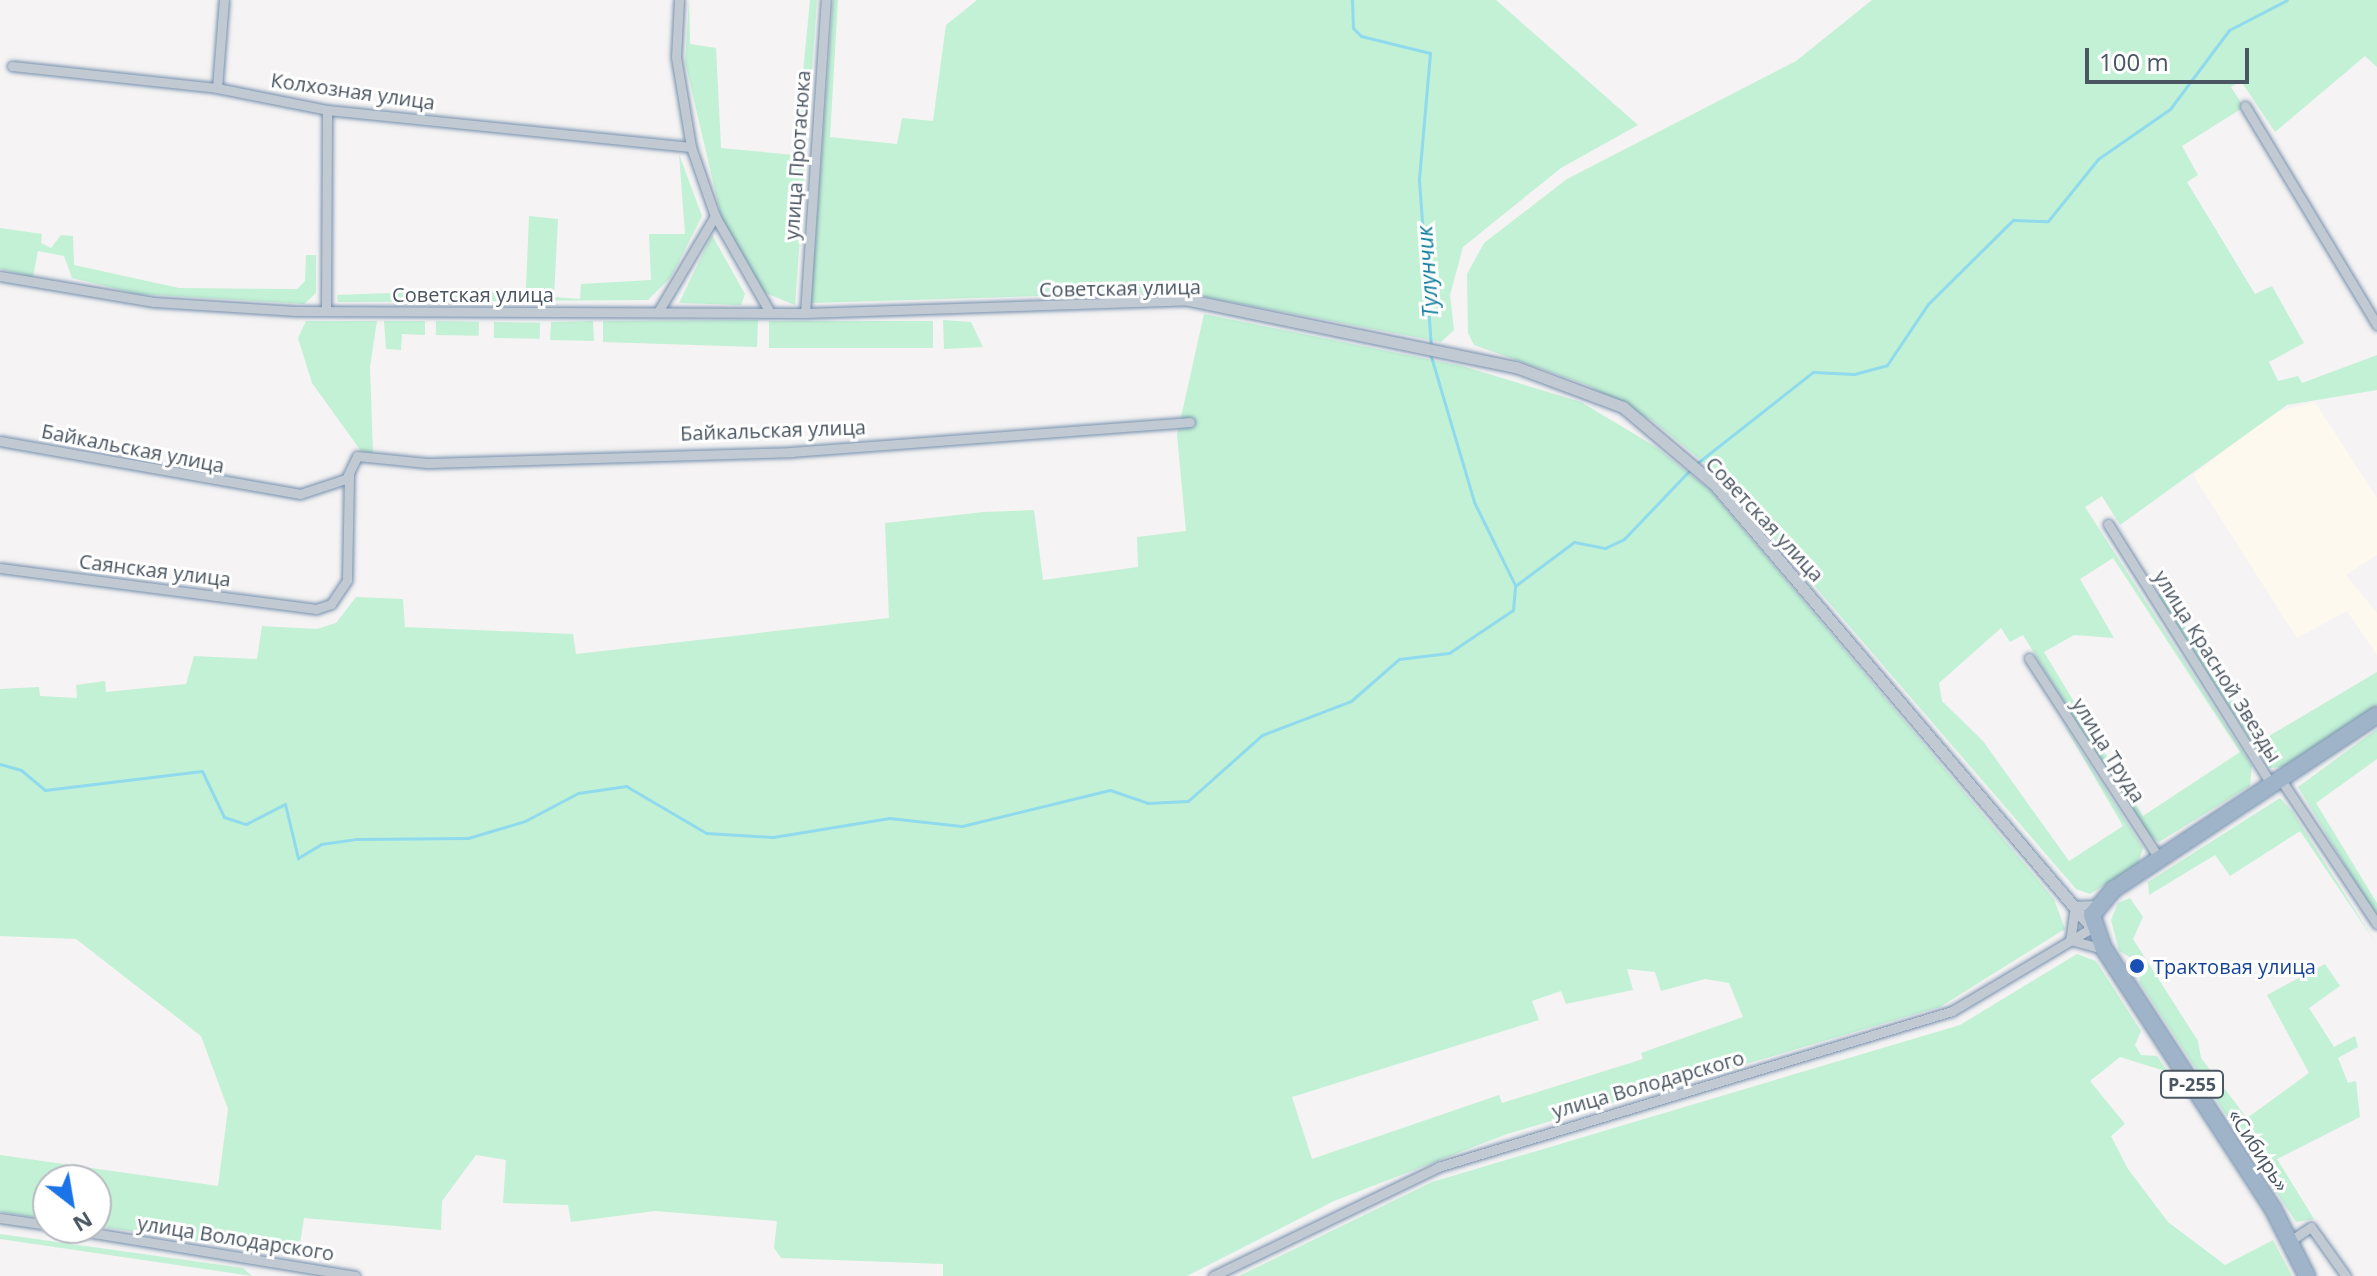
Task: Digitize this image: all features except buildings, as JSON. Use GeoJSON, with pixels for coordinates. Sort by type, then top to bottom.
{"type":"FeatureCollection","features":[{"type":"Feature","properties":{"kind":"highway"},"geometry":{"type":"LineString","coordinates":[[2092,928],[2099,905],[2160,860],[2377,715]]}},
{"type":"Feature","properties":{"kind":"highway","name":"«Сибирь»"},"geometry":{"type":"LineString","coordinates":[[2092,928],[2290,1241],[2307,1276]]}},
{"type":"Feature","properties":{"kind":"street"},"geometry":{"type":"LineString","coordinates":[[217,88],[224,0]]}},
{"type":"Feature","properties":{"kind":"street"},"geometry":{"type":"LineString","coordinates":[[679,0],[676,57],[691,147],[715,216],[768,309]]}},
{"type":"Feature","properties":{"kind":"street","name":"улица Протасюка"},"geometry":{"type":"LineString","coordinates":[[805,313],[826,0]]}},
{"type":"Feature","properties":{"kind":"street","name":"Колхозная улица"},"geometry":{"type":"LineString","coordinates":[[12,66],[217,88],[327,110],[691,147]]}},
{"type":"Feature","properties":{"kind":"street"},"geometry":{"type":"LineString","coordinates":[[2245,106],[2377,325]]}},
{"type":"Feature","properties":{"kind":"street"},"geometry":{"type":"LineString","coordinates":[[326,311],[327,110]]}},
{"type":"Feature","properties":{"kind":"street"},"geometry":{"type":"LineString","coordinates":[[658,312],[715,216]]}},
{"type":"Feature","properties":{"kind":"street","name":"Советская улица"},"geometry":{"type":"LineString","coordinates":[[0,276],[154,302],[326,311],[658,312],[768,309],[805,313],[1189,300],[1516,367],[1623,407],[1715,485],[2092,928]]}},
{"type":"Feature","properties":{"kind":"street","name":"Байкальская улица"},"geometry":{"type":"LineString","coordinates":[[0,441],[269,492],[326,489],[349,474],[357,456],[427,463],[792,452],[1190,422]]}},
{"type":"Feature","properties":{"kind":"street","name":"Саянская улица"},"geometry":{"type":"LineString","coordinates":[[0,568],[305,608],[331,604],[347,580],[349,474]]}},
{"type":"Feature","properties":{"kind":"street","name":"улица Красной Звезды"},"geometry":{"type":"LineString","coordinates":[[2108,524],[2277,783],[2377,924]]}},
{"type":"Feature","properties":{"kind":"street","name":"улица Труда"},"geometry":{"type":"LineString","coordinates":[[2029,658],[2160,860]]}},
{"type":"Feature","properties":{"kind":"street"},"geometry":{"type":"LineString","coordinates":[[2099,905],[2075,906],[2070,940],[2104,949]]}},
{"type":"Feature","properties":{"kind":"street","name":"улица Володарского"},"geometry":{"type":"LineString","coordinates":[[1213,1276],[1438,1167],[1952,1011],[2092,928]]}},
{"type":"Feature","properties":{"kind":"street"},"geometry":{"type":"LineString","coordinates":[[0,1218],[32,1223]]}},
{"type":"Feature","properties":{"kind":"street"},"geometry":{"type":"LineString","coordinates":[[2290,1241],[2311,1227],[2346,1276]]}},
{"type":"Feature","properties":{"kind":"street","name":"улица Володарского"},"geometry":{"type":"LineString","coordinates":[[112,1236],[355,1276]]}},
{"type":"Feature","properties":{"kind":"shaded area"},"geometry":{"type":"Polygon","coordinates":[[[2315,402],[2377,498],[2377,555],[2346,575],[2377,613],[2377,655],[2347,611],[2297,638],[2193,475],[2275,412],[2315,402]]]}},
{"type":"Feature","properties":{"kind":"green space"},"geometry":{"type":"Polygon","coordinates":[[[689,0],[690,44],[716,48],[721,148],[795,155],[810,0],[817,0],[795,305],[760,291],[724,229],[685,62],[689,0]]]}},
{"type":"Feature","properties":{"kind":"green space"},"geometry":{"type":"Polygon","coordinates":[[[833,0],[838,0],[830,137],[897,144],[902,118],[933,121],[946,25],[977,0],[1496,0],[1638,125],[1561,168],[1463,247],[1450,295],[1454,330],[1441,342],[1179,292],[811,303],[833,0]]]}},
{"type":"Feature","properties":{"kind":"green space"},"geometry":{"type":"Polygon","coordinates":[[[1872,0],[2377,0],[2377,67],[2365,56],[2275,132],[2241,81],[2231,87],[2244,107],[2182,146],[2198,175],[2187,182],[2255,294],[2272,286],[2304,343],[2269,362],[2278,381],[2298,376],[2302,383],[2377,355],[2377,390],[2287,405],[2120,525],[2102,496],[2085,507],[2252,766],[2250,786],[2159,842],[2144,832],[2023,635],[2010,642],[2001,628],[1939,683],[1942,701],[1983,741],[2069,861],[2123,826],[2060,718],[2143,848],[2138,865],[2090,894],[2076,889],[1719,475],[1653,421],[1587,385],[1474,345],[1468,333],[1467,274],[1484,243],[1567,179],[1796,61],[1872,0]],[[2113,558],[2080,579],[2114,638],[2074,635],[2044,652],[2143,816],[2240,752],[2113,558]]]}},
{"type":"Feature","properties":{"kind":"green space"},"geometry":{"type":"Polygon","coordinates":[[[679,154],[702,216],[671,277],[648,300],[338,302],[337,295],[526,288],[529,216],[558,219],[554,297],[580,299],[581,284],[651,280],[649,234],[685,234],[679,154]]]}},
{"type":"Feature","properties":{"kind":"green space"},"geometry":{"type":"Polygon","coordinates":[[[0,228],[42,234],[41,243],[51,248],[61,235],[73,236],[74,265],[179,288],[297,289],[305,281],[306,255],[316,255],[316,293],[304,304],[138,294],[72,278],[64,256],[38,251],[33,277],[0,269],[0,228]]]}},
{"type":"Feature","properties":{"kind":"green space"},"geometry":{"type":"Polygon","coordinates":[[[712,235],[745,294],[741,305],[679,303],[712,235]]]}},
{"type":"Feature","properties":{"kind":"green space"},"geometry":{"type":"Polygon","coordinates":[[[1204,314],[1462,366],[1581,402],[1656,447],[1710,490],[2054,899],[2065,929],[1940,1007],[1507,1134],[1334,1201],[1187,1276],[943,1276],[943,1264],[781,1258],[774,1248],[777,1221],[655,1211],[571,1222],[568,1205],[503,1203],[506,1160],[476,1155],[442,1201],[441,1230],[304,1218],[298,1257],[112,1228],[112,1171],[218,1186],[228,1109],[201,1036],[76,939],[0,936],[0,689],[39,687],[40,696],[77,698],[76,685],[105,681],[106,692],[186,684],[194,656],[257,659],[262,626],[317,629],[336,623],[356,597],[403,599],[405,627],[573,634],[576,654],[889,618],[885,523],[1034,510],[1043,580],[1138,567],[1137,537],[1186,531],[1177,435],[1204,314]],[[1627,969],[1633,990],[1566,1004],[1561,991],[1532,1001],[1539,1020],[1292,1097],[1312,1159],[1499,1095],[1502,1103],[1643,1059],[1641,1053],[1743,1017],[1729,983],[1705,979],[1661,991],[1655,972],[1627,969]]]}},
{"type":"Feature","properties":{"kind":"green space"},"geometry":{"type":"Polygon","coordinates":[[[758,320],[757,347],[603,342],[603,321],[758,320]]]}},
{"type":"Feature","properties":{"kind":"green space"},"geometry":{"type":"Polygon","coordinates":[[[943,320],[971,322],[983,347],[944,349],[943,320]]]}},
{"type":"Feature","properties":{"kind":"green space"},"geometry":{"type":"Polygon","coordinates":[[[306,321],[377,321],[370,367],[373,454],[361,451],[312,383],[298,338],[306,321]]]}},
{"type":"Feature","properties":{"kind":"green space"},"geometry":{"type":"Polygon","coordinates":[[[384,321],[425,321],[425,335],[402,334],[401,350],[386,349],[384,321]]]}},
{"type":"Feature","properties":{"kind":"green space"},"geometry":{"type":"Polygon","coordinates":[[[436,321],[479,322],[479,336],[436,335],[436,321]]]}},
{"type":"Feature","properties":{"kind":"green space"},"geometry":{"type":"Polygon","coordinates":[[[593,321],[594,341],[550,340],[551,322],[593,321]]]}},
{"type":"Feature","properties":{"kind":"green space"},"geometry":{"type":"Polygon","coordinates":[[[769,321],[933,321],[933,348],[769,348],[769,321]]]}},
{"type":"Feature","properties":{"kind":"green space"},"geometry":{"type":"Polygon","coordinates":[[[494,322],[540,323],[540,339],[494,338],[494,322]]]}},
{"type":"Feature","properties":{"kind":"green space"},"geometry":{"type":"Polygon","coordinates":[[[2163,592],[2259,742],[2377,672],[2377,705],[2285,767],[2269,768],[2157,596],[2163,592]]]}},
{"type":"Feature","properties":{"kind":"green space"},"geometry":{"type":"Polygon","coordinates":[[[2377,729],[2377,759],[2316,803],[2377,903],[2377,918],[2298,787],[2377,729]]]}},
{"type":"Feature","properties":{"kind":"green space"},"geometry":{"type":"Polygon","coordinates":[[[2280,798],[2292,811],[2377,945],[2300,831],[2230,876],[2215,855],[2149,895],[2148,882],[2280,798]]]}},
{"type":"Feature","properties":{"kind":"green space"},"geometry":{"type":"Polygon","coordinates":[[[2130,898],[2143,917],[2133,939],[2198,1041],[2201,1058],[2247,1118],[2309,1073],[2267,995],[2325,964],[2340,986],[2309,1008],[2334,1047],[2355,1036],[2358,1047],[2338,1058],[2348,1083],[2356,1081],[2360,1117],[2277,1159],[2314,1219],[2296,1222],[2140,983],[2137,961],[2119,951],[2111,920],[2118,903],[2130,898]]]}},
{"type":"Feature","properties":{"kind":"green space"},"geometry":{"type":"Polygon","coordinates":[[[2077,954],[2096,961],[2141,1031],[2135,1045],[2141,1055],[2157,1056],[2168,1072],[2120,1057],[2090,1081],[2125,1124],[2111,1136],[2128,1169],[2168,1222],[2225,1265],[2273,1240],[2292,1276],[1239,1276],[1432,1182],[1960,1025],[2077,954]]]}},
{"type":"Feature","properties":{"kind":"green space"},"geometry":{"type":"Polygon","coordinates":[[[0,1155],[63,1164],[32,1164],[32,1217],[0,1212],[0,1155]]]}},
{"type":"Feature","properties":{"kind":"green space"},"geometry":{"type":"Polygon","coordinates":[[[0,1234],[32,1238],[32,1244],[0,1239],[0,1234]]]}},
{"type":"Feature","properties":{"kind":"green space"},"geometry":{"type":"Polygon","coordinates":[[[34,1244],[71,1244],[243,1268],[252,1276],[34,1244]]]}},
{"type":"Feature","properties":{"kind":"waterway","name":"Тулунчик"},"geometry":{"type":"LineString","coordinates":[[1352,0],[1353,28],[1361,36],[1430,53],[1419,180],[1431,346]]}},
{"type":"Feature","properties":{"kind":"waterway"},"geometry":{"type":"LineString","coordinates":[[1696,464],[1813,372],[1854,374],[1887,365],[1928,304],[2013,220],[2048,221],[2098,159],[2170,109],[2229,30],[2287,0]]}},
{"type":"Feature","properties":{"kind":"waterway","name":"Тулунчик"},"geometry":{"type":"LineString","coordinates":[[1430,353],[1474,502],[1515,585]]}},
{"type":"Feature","properties":{"kind":"waterway"},"geometry":{"type":"LineString","coordinates":[[0,764],[21,770],[45,790],[202,771],[224,817],[246,824],[285,804],[298,858],[321,844],[356,839],[468,838],[525,821],[578,793],[626,786],[706,833],[773,837],[889,818],[962,826],[1110,790],[1147,803],[1188,801],[1262,735],[1351,701],[1399,659],[1449,653],[1513,610],[1515,586],[1574,542],[1605,548],[1624,539],[1690,470]]}},
{"type":"Feature","properties":{"kind":"place","name":"Трактовая улица"},"geometry":{"type":"Point","coordinates":[2137,966]}}]}
